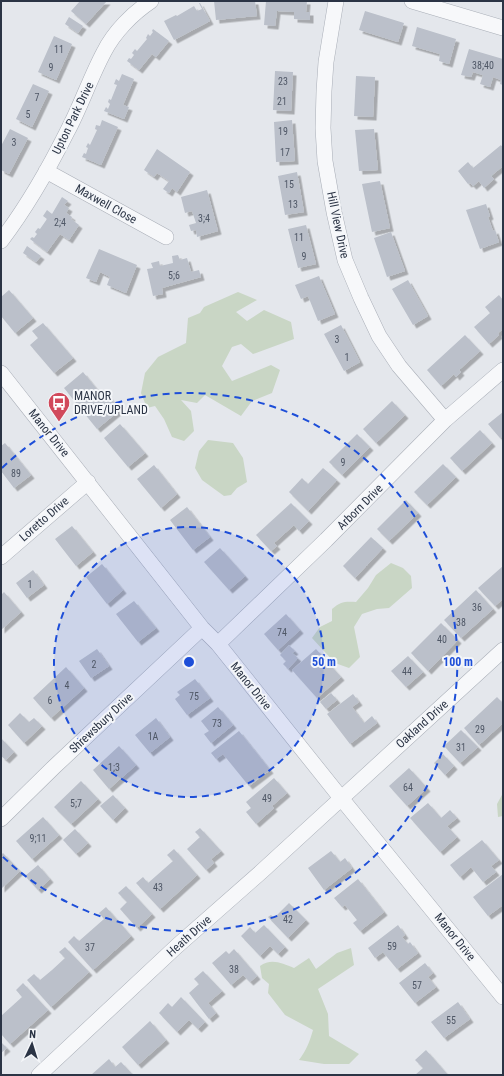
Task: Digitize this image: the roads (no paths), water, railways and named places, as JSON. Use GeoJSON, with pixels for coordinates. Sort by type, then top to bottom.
{"type":"FeatureCollection","features":[{"type":"Feature","properties":{"kind":"street","name":"Upton Park Drive"},"geometry":{"type":"LineString","coordinates":[[1,241],[46,171],[68,132],[104,50],[126,22],[151,1]]}},
{"type":"Feature","properties":{"kind":"street","name":"Hill View Drive"},"geometry":{"type":"LineString","coordinates":[[336,1],[326,62],[324,92],[325,161],[334,212],[346,260],[361,298],[379,336],[399,366],[445,420]]}},
{"type":"Feature","properties":{"kind":"street"},"geometry":{"type":"LineString","coordinates":[[412,1],[503,28]]}},
{"type":"Feature","properties":{"kind":"street","name":"Maxwell Close"},"geometry":{"type":"LineString","coordinates":[[46,171],[166,237]]}},
{"type":"Feature","properties":{"kind":"street","name":"Arborn Drive"},"geometry":{"type":"LineString","coordinates":[[218,644],[265,601],[445,420],[503,370]]}},
{"type":"Feature","properties":{"kind":"street","name":"Manor Drive"},"geometry":{"type":"LineString","coordinates":[[1,373],[202,628],[218,644],[340,798],[503,997]]}},
{"type":"Feature","properties":{"kind":"street","name":"Loretto Drive"},"geometry":{"type":"LineString","coordinates":[[1,557],[88,482]]}},
{"type":"Feature","properties":{"kind":"street","name":"Shrewsbury Drive"},"geometry":{"type":"LineString","coordinates":[[1,819],[202,628]]}},
{"type":"Feature","properties":{"kind":"street","name":"Oakland Drive"},"geometry":{"type":"LineString","coordinates":[[340,798],[503,650]]}},
{"type":"Feature","properties":{"kind":"street","name":"Heath Drive"},"geometry":{"type":"LineString","coordinates":[[39,1075],[340,798]]}},
{"type":"Feature","properties":{"kind":"place","name":"MANOR DRIVE/UPLAND"},"geometry":{"type":"Point","coordinates":[59,422]}}]}
